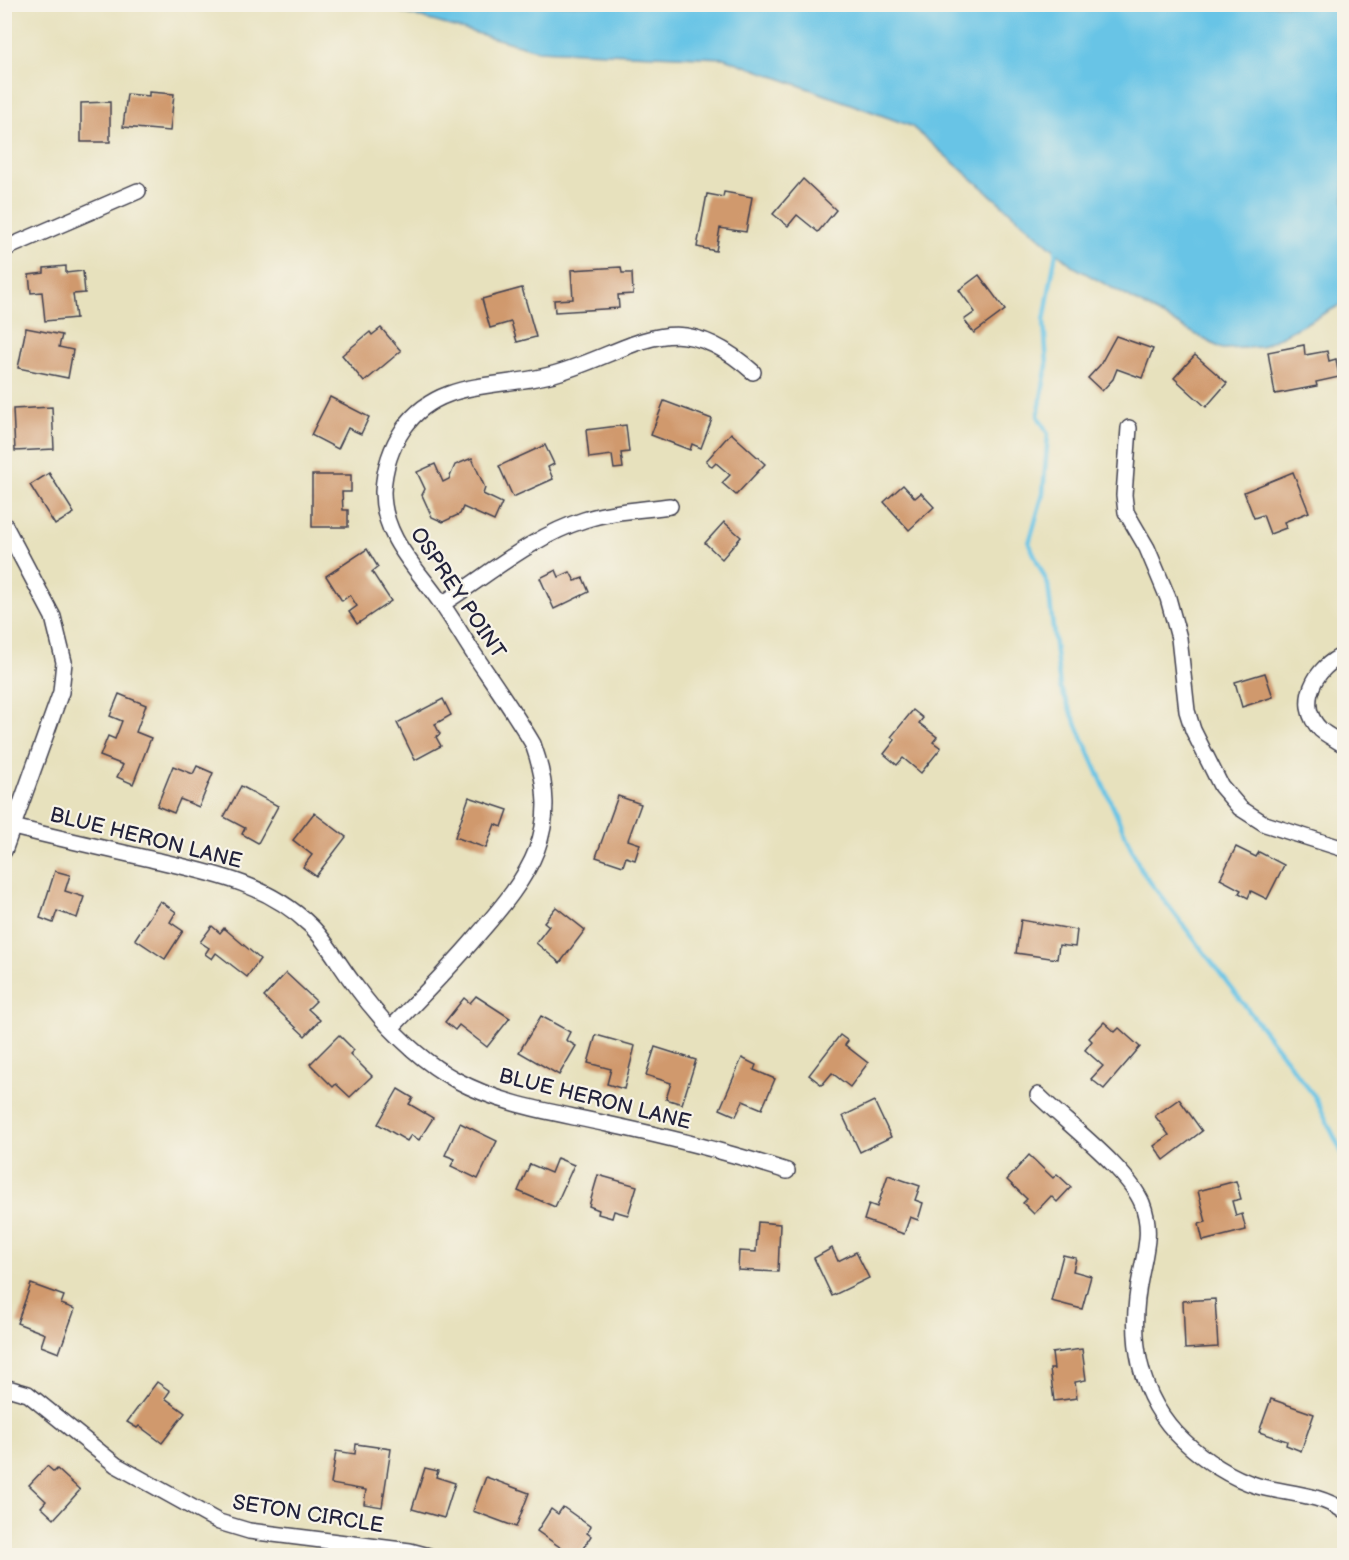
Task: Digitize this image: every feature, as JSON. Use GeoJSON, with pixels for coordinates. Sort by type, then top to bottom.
{"type":"FeatureCollection","features":[{"type":"Feature","properties":{"kind":"street"},"geometry":{"type":"LineString","coordinates":[[4,249],[138,191]]}},
{"type":"Feature","properties":{"kind":"street","name":"OSPREY POINT"},"geometry":{"type":"LineString","coordinates":[[391,1028],[428,991],[520,886],[535,855],[543,826],[542,768],[533,744],[442,604],[393,538],[384,508],[383,494],[387,462],[393,447],[409,421],[429,402],[454,391],[557,373],[644,338],[659,335],[690,336],[717,345],[753,372]]}},
{"type":"Feature","properties":{"kind":"street"},"geometry":{"type":"LineString","coordinates":[[1129,428],[1124,495],[1126,512],[1147,548],[1168,598],[1179,638],[1187,711],[1193,730],[1221,786],[1240,808],[1265,824],[1344,849]]}},
{"type":"Feature","properties":{"kind":"street"},"geometry":{"type":"LineString","coordinates":[[442,604],[520,551],[570,525],[612,514],[670,506]]}},
{"type":"Feature","properties":{"kind":"street"},"geometry":{"type":"LineString","coordinates":[[4,524],[53,617],[64,662],[61,692],[4,851]]}},
{"type":"Feature","properties":{"kind":"street"},"geometry":{"type":"LineString","coordinates":[[1344,655],[1333,659],[1318,672],[1311,690],[1310,706],[1312,715],[1322,730],[1344,746]]}},
{"type":"Feature","properties":{"kind":"street","name":"BLUE HERON LANE"},"geometry":{"type":"LineString","coordinates":[[13,827],[214,873],[255,887],[280,901],[312,927],[355,986],[391,1028],[422,1058],[439,1070],[508,1104],[609,1124],[746,1158],[787,1171]]}},
{"type":"Feature","properties":{"kind":"street"},"geometry":{"type":"LineString","coordinates":[[1038,1095],[1129,1180],[1143,1204],[1148,1232],[1148,1248],[1136,1300],[1135,1338],[1142,1374],[1149,1392],[1170,1426],[1201,1455],[1236,1477],[1257,1485],[1324,1499],[1344,1511]]}},
{"type":"Feature","properties":{"kind":"street","name":"SETON CIRCLE"},"geometry":{"type":"LineString","coordinates":[[4,1387],[28,1394],[116,1465],[219,1522],[249,1531],[410,1551],[429,1556]]}},
{"type":"Feature","properties":{"kind":"water"},"geometry":{"type":"Polygon","coordinates":[[[375,5],[1344,5],[1344,303],[1261,347],[1222,349],[1074,267],[911,126],[724,58],[537,50],[375,5]]]}},
{"type":"Feature","properties":{"kind":"building"},"geometry":{"type":"Polygon","coordinates":[[[149,92],[174,94],[170,131],[123,127],[127,94],[149,96],[149,92]]]}},
{"type":"Feature","properties":{"kind":"building"},"geometry":{"type":"Polygon","coordinates":[[[110,102],[110,142],[81,142],[81,103],[110,102]]]}},
{"type":"Feature","properties":{"kind":"building"},"geometry":{"type":"Polygon","coordinates":[[[803,179],[836,210],[818,232],[797,215],[788,226],[773,214],[803,179]]]}},
{"type":"Feature","properties":{"kind":"building"},"geometry":{"type":"Polygon","coordinates":[[[724,192],[752,197],[746,232],[720,228],[716,251],[697,247],[707,194],[723,197],[724,192]]]}},
{"type":"Feature","properties":{"kind":"building"},"geometry":{"type":"Polygon","coordinates":[[[66,266],[66,273],[83,271],[85,293],[73,294],[76,318],[45,321],[42,292],[31,293],[29,275],[44,273],[44,268],[66,266]]]}},
{"type":"Feature","properties":{"kind":"building"},"geometry":{"type":"Polygon","coordinates":[[[621,267],[622,273],[632,273],[633,294],[618,295],[619,308],[555,312],[554,300],[573,299],[571,270],[621,267]]]}},
{"type":"Feature","properties":{"kind":"building"},"geometry":{"type":"Polygon","coordinates":[[[979,275],[1005,310],[974,333],[964,320],[975,312],[959,290],[979,275]]]}},
{"type":"Feature","properties":{"kind":"building"},"geometry":{"type":"Polygon","coordinates":[[[522,288],[536,337],[517,342],[511,322],[490,328],[482,299],[522,288]]]}},
{"type":"Feature","properties":{"kind":"building"},"geometry":{"type":"Polygon","coordinates":[[[26,328],[62,335],[59,347],[73,350],[68,378],[18,368],[26,328]]]}},
{"type":"Feature","properties":{"kind":"building"},"geometry":{"type":"Polygon","coordinates":[[[381,328],[401,351],[364,382],[342,355],[370,332],[372,335],[381,328]]]}},
{"type":"Feature","properties":{"kind":"building"},"geometry":{"type":"Polygon","coordinates":[[[1116,336],[1153,349],[1142,378],[1117,369],[1113,379],[1102,391],[1088,378],[1100,365],[1116,336]]]}},
{"type":"Feature","properties":{"kind":"building"},"geometry":{"type":"Polygon","coordinates":[[[1304,345],[1305,355],[1327,351],[1329,361],[1336,359],[1339,377],[1316,382],[1317,386],[1275,394],[1268,352],[1304,345]]]}},
{"type":"Feature","properties":{"kind":"building"},"geometry":{"type":"Polygon","coordinates":[[[1195,355],[1227,383],[1206,407],[1174,378],[1195,355]]]}},
{"type":"Feature","properties":{"kind":"building"},"geometry":{"type":"Polygon","coordinates":[[[330,397],[369,417],[361,434],[348,428],[338,449],[311,435],[330,397]]]}},
{"type":"Feature","properties":{"kind":"building"},"geometry":{"type":"Polygon","coordinates":[[[664,401],[712,419],[701,448],[692,444],[690,450],[651,435],[664,401]]]}},
{"type":"Feature","properties":{"kind":"building"},"geometry":{"type":"Polygon","coordinates":[[[52,407],[54,449],[15,451],[13,409],[52,407]]]}},
{"type":"Feature","properties":{"kind":"building"},"geometry":{"type":"Polygon","coordinates":[[[626,425],[629,452],[621,453],[623,468],[614,469],[612,455],[589,458],[586,430],[626,425]]]}},
{"type":"Feature","properties":{"kind":"building"},"geometry":{"type":"Polygon","coordinates":[[[731,433],[765,464],[736,495],[722,483],[730,475],[716,463],[712,467],[706,461],[731,433]]]}},
{"type":"Feature","properties":{"kind":"building"},"geometry":{"type":"Polygon","coordinates":[[[545,445],[554,464],[548,467],[553,479],[513,497],[499,466],[545,445]]]}},
{"type":"Feature","properties":{"kind":"building"},"geometry":{"type":"Polygon","coordinates":[[[472,458],[485,488],[483,494],[502,503],[494,521],[463,507],[460,514],[443,522],[432,517],[422,495],[425,489],[417,472],[435,464],[443,482],[449,479],[455,465],[472,458]]]}},
{"type":"Feature","properties":{"kind":"building"},"geometry":{"type":"Polygon","coordinates":[[[1293,472],[1309,512],[1284,522],[1286,528],[1270,534],[1263,515],[1254,518],[1244,492],[1293,472]]]}},
{"type":"Feature","properties":{"kind":"building"},"geometry":{"type":"Polygon","coordinates":[[[49,473],[74,513],[55,525],[30,485],[49,473]]]}},
{"type":"Feature","properties":{"kind":"building"},"geometry":{"type":"Polygon","coordinates":[[[312,475],[351,475],[351,492],[342,492],[343,510],[348,510],[348,527],[312,527],[312,475]]]}},
{"type":"Feature","properties":{"kind":"building"},"geometry":{"type":"Polygon","coordinates":[[[903,485],[915,498],[921,493],[934,507],[909,530],[884,502],[903,485]]]}},
{"type":"Feature","properties":{"kind":"building"},"geometry":{"type":"Polygon","coordinates":[[[724,522],[741,537],[722,559],[705,543],[724,522]]]}},
{"type":"Feature","properties":{"kind":"building"},"geometry":{"type":"Polygon","coordinates":[[[367,549],[378,567],[372,572],[391,601],[357,624],[349,612],[357,606],[350,595],[342,601],[326,576],[367,549]]]}},
{"type":"Feature","properties":{"kind":"building"},"geometry":{"type":"Polygon","coordinates":[[[556,570],[559,577],[570,572],[575,581],[583,578],[589,592],[554,609],[540,578],[556,570]]]}},
{"type":"Feature","properties":{"kind":"building"},"geometry":{"type":"Polygon","coordinates":[[[1265,673],[1273,697],[1242,707],[1235,682],[1265,673]]]}},
{"type":"Feature","properties":{"kind":"building"},"geometry":{"type":"Polygon","coordinates":[[[119,694],[146,705],[136,732],[151,738],[133,784],[117,777],[123,765],[100,756],[108,736],[115,739],[122,721],[110,716],[119,694]]]}},
{"type":"Feature","properties":{"kind":"building"},"geometry":{"type":"Polygon","coordinates":[[[443,699],[451,715],[435,724],[440,734],[436,737],[441,746],[415,760],[397,723],[443,699]]]}},
{"type":"Feature","properties":{"kind":"building"},"geometry":{"type":"Polygon","coordinates":[[[913,710],[923,718],[919,723],[937,737],[933,742],[941,748],[921,773],[903,758],[897,765],[884,754],[895,740],[891,737],[913,710]]]}},
{"type":"Feature","properties":{"kind":"building"},"geometry":{"type":"Polygon","coordinates":[[[173,766],[193,774],[197,766],[213,773],[199,807],[180,799],[174,813],[157,806],[173,766]]]}},
{"type":"Feature","properties":{"kind":"building"},"geometry":{"type":"Polygon","coordinates":[[[241,786],[278,806],[258,843],[242,834],[245,828],[224,817],[241,786]]]}},
{"type":"Feature","properties":{"kind":"building"},"geometry":{"type":"Polygon","coordinates":[[[618,796],[641,804],[628,840],[640,844],[635,860],[626,857],[623,866],[596,857],[618,796]]]}},
{"type":"Feature","properties":{"kind":"building"},"geometry":{"type":"Polygon","coordinates":[[[469,797],[508,810],[502,827],[495,824],[486,848],[455,837],[469,797]]]}},
{"type":"Feature","properties":{"kind":"building"},"geometry":{"type":"Polygon","coordinates":[[[314,813],[346,837],[316,876],[303,867],[312,855],[293,840],[314,813]]]}},
{"type":"Feature","properties":{"kind":"building"},"geometry":{"type":"Polygon","coordinates":[[[1236,847],[1256,857],[1259,852],[1284,865],[1267,899],[1251,891],[1248,898],[1239,893],[1241,890],[1220,879],[1236,847]]]}},
{"type":"Feature","properties":{"kind":"building"},"geometry":{"type":"Polygon","coordinates":[[[55,871],[70,875],[65,891],[84,897],[77,918],[57,911],[53,923],[40,918],[55,871]]]}},
{"type":"Feature","properties":{"kind":"building"},"geometry":{"type":"Polygon","coordinates":[[[160,901],[176,912],[170,922],[183,931],[165,959],[135,939],[160,901]]]}},
{"type":"Feature","properties":{"kind":"building"},"geometry":{"type":"Polygon","coordinates":[[[556,907],[585,930],[560,963],[536,943],[549,926],[544,922],[556,907]]]}},
{"type":"Feature","properties":{"kind":"building"},"geometry":{"type":"Polygon","coordinates":[[[1021,920],[1077,930],[1075,947],[1059,945],[1057,959],[1016,953],[1021,920]]]}},
{"type":"Feature","properties":{"kind":"building"},"geometry":{"type":"Polygon","coordinates":[[[212,926],[220,933],[224,928],[260,959],[247,977],[216,953],[212,959],[205,954],[209,948],[200,942],[212,926]]]}},
{"type":"Feature","properties":{"kind":"building"},"geometry":{"type":"Polygon","coordinates":[[[286,973],[316,1001],[308,1009],[320,1020],[305,1036],[264,997],[286,973]]]}},
{"type":"Feature","properties":{"kind":"building"},"geometry":{"type":"Polygon","coordinates":[[[476,996],[510,1018],[487,1047],[459,1025],[455,1030],[445,1022],[464,998],[470,1003],[476,996]]]}},
{"type":"Feature","properties":{"kind":"building"},"geometry":{"type":"Polygon","coordinates":[[[541,1016],[570,1032],[566,1040],[576,1046],[559,1075],[519,1052],[541,1016]]]}},
{"type":"Feature","properties":{"kind":"building"},"geometry":{"type":"Polygon","coordinates":[[[1104,1022],[1115,1032],[1119,1028],[1140,1047],[1104,1089],[1091,1079],[1103,1066],[1085,1050],[1092,1041],[1089,1038],[1104,1022]]]}},
{"type":"Feature","properties":{"kind":"building"},"geometry":{"type":"Polygon","coordinates":[[[339,1035],[354,1050],[350,1054],[372,1076],[350,1097],[336,1084],[333,1087],[310,1064],[339,1035]]]}},
{"type":"Feature","properties":{"kind":"building"},"geometry":{"type":"Polygon","coordinates":[[[596,1035],[635,1046],[624,1089],[607,1084],[611,1069],[588,1063],[596,1035]]]}},
{"type":"Feature","properties":{"kind":"building"},"geometry":{"type":"Polygon","coordinates":[[[840,1035],[848,1041],[845,1045],[868,1063],[850,1087],[832,1073],[822,1085],[809,1075],[840,1035]]]}},
{"type":"Feature","properties":{"kind":"building"},"geometry":{"type":"Polygon","coordinates":[[[655,1047],[696,1060],[682,1104],[666,1099],[671,1083],[646,1075],[655,1047]]]}},
{"type":"Feature","properties":{"kind":"building"},"geometry":{"type":"Polygon","coordinates":[[[742,1058],[756,1065],[754,1070],[775,1079],[762,1109],[743,1101],[736,1116],[720,1109],[742,1058]]]}},
{"type":"Feature","properties":{"kind":"building"},"geometry":{"type":"Polygon","coordinates":[[[398,1089],[413,1098],[409,1104],[433,1118],[419,1140],[411,1135],[407,1141],[378,1124],[398,1089]]]}},
{"type":"Feature","properties":{"kind":"building"},"geometry":{"type":"Polygon","coordinates":[[[1179,1099],[1202,1131],[1164,1160],[1154,1146],[1169,1135],[1155,1116],[1179,1099]]]}},
{"type":"Feature","properties":{"kind":"building"},"geometry":{"type":"Polygon","coordinates":[[[874,1101],[891,1137],[860,1152],[843,1116],[874,1101]]]}},
{"type":"Feature","properties":{"kind":"building"},"geometry":{"type":"Polygon","coordinates":[[[460,1123],[497,1141],[478,1179],[451,1166],[455,1159],[445,1155],[460,1123]]]}},
{"type":"Feature","properties":{"kind":"building"},"geometry":{"type":"Polygon","coordinates":[[[1029,1155],[1053,1178],[1057,1174],[1071,1187],[1057,1202],[1051,1196],[1034,1214],[1023,1203],[1027,1199],[1007,1180],[1029,1155]]]}},
{"type":"Feature","properties":{"kind":"building"},"geometry":{"type":"Polygon","coordinates":[[[557,1158],[574,1165],[555,1207],[518,1191],[530,1164],[551,1173],[557,1158]]]}},
{"type":"Feature","properties":{"kind":"building"},"geometry":{"type":"Polygon","coordinates":[[[598,1175],[637,1186],[628,1215],[614,1211],[612,1218],[598,1214],[599,1210],[589,1206],[598,1175]]]}},
{"type":"Feature","properties":{"kind":"building"},"geometry":{"type":"Polygon","coordinates":[[[888,1175],[920,1186],[915,1200],[923,1203],[918,1220],[910,1217],[904,1234],[864,1220],[869,1204],[877,1207],[888,1175]]]}},
{"type":"Feature","properties":{"kind":"building"},"geometry":{"type":"Polygon","coordinates":[[[1236,1181],[1241,1199],[1232,1201],[1236,1216],[1242,1214],[1246,1230],[1203,1241],[1199,1224],[1206,1222],[1198,1191],[1236,1181]]]}},
{"type":"Feature","properties":{"kind":"building"},"geometry":{"type":"Polygon","coordinates":[[[758,1222],[780,1224],[778,1272],[738,1270],[739,1251],[756,1252],[758,1222]]]}},
{"type":"Feature","properties":{"kind":"building"},"geometry":{"type":"Polygon","coordinates":[[[832,1248],[838,1261],[856,1252],[869,1278],[832,1296],[814,1258],[832,1248]]]}},
{"type":"Feature","properties":{"kind":"building"},"geometry":{"type":"Polygon","coordinates":[[[1063,1255],[1076,1258],[1073,1271],[1091,1276],[1082,1309],[1051,1301],[1063,1255]]]}},
{"type":"Feature","properties":{"kind":"building"},"geometry":{"type":"Polygon","coordinates":[[[31,1284],[64,1296],[61,1304],[75,1309],[59,1353],[41,1346],[45,1334],[17,1323],[31,1284]]]}},
{"type":"Feature","properties":{"kind":"building"},"geometry":{"type":"Polygon","coordinates":[[[1215,1299],[1218,1347],[1185,1349],[1183,1301],[1215,1299]]]}},
{"type":"Feature","properties":{"kind":"building"},"geometry":{"type":"Polygon","coordinates":[[[1082,1349],[1086,1380],[1075,1382],[1077,1398],[1054,1401],[1050,1369],[1054,1369],[1052,1353],[1082,1349]]]}},
{"type":"Feature","properties":{"kind":"building"},"geometry":{"type":"Polygon","coordinates":[[[157,1382],[170,1391],[165,1398],[185,1413],[162,1443],[139,1426],[137,1428],[127,1422],[157,1382]]]}},
{"type":"Feature","properties":{"kind":"building"},"geometry":{"type":"Polygon","coordinates":[[[1271,1399],[1314,1414],[1301,1451],[1286,1445],[1287,1441],[1259,1432],[1271,1399]]]}},
{"type":"Feature","properties":{"kind":"building"},"geometry":{"type":"Polygon","coordinates":[[[356,1444],[391,1449],[382,1507],[364,1504],[366,1490],[331,1484],[336,1451],[355,1454],[356,1444]]]}},
{"type":"Feature","properties":{"kind":"building"},"geometry":{"type":"Polygon","coordinates":[[[47,1466],[54,1472],[57,1469],[80,1490],[54,1519],[41,1507],[46,1501],[29,1485],[47,1466]]]}},
{"type":"Feature","properties":{"kind":"building"},"geometry":{"type":"Polygon","coordinates":[[[425,1468],[438,1471],[436,1477],[455,1483],[444,1518],[412,1509],[425,1468]]]}},
{"type":"Feature","properties":{"kind":"building"},"geometry":{"type":"Polygon","coordinates":[[[486,1477],[529,1493],[516,1527],[473,1511],[486,1477]]]}},
{"type":"Feature","properties":{"kind":"building"},"geometry":{"type":"Polygon","coordinates":[[[563,1507],[591,1527],[587,1533],[591,1536],[578,1556],[560,1556],[564,1550],[537,1531],[551,1509],[558,1514],[563,1507]]]}},
{"type":"Feature","properties":{"kind":"waterway"},"geometry":{"type":"LineString","coordinates":[[1057,246],[1044,321],[1047,365],[1038,416],[1048,434],[1043,494],[1029,543],[1048,585],[1060,687],[1141,870],[1315,1097],[1344,1157]]}}]}
